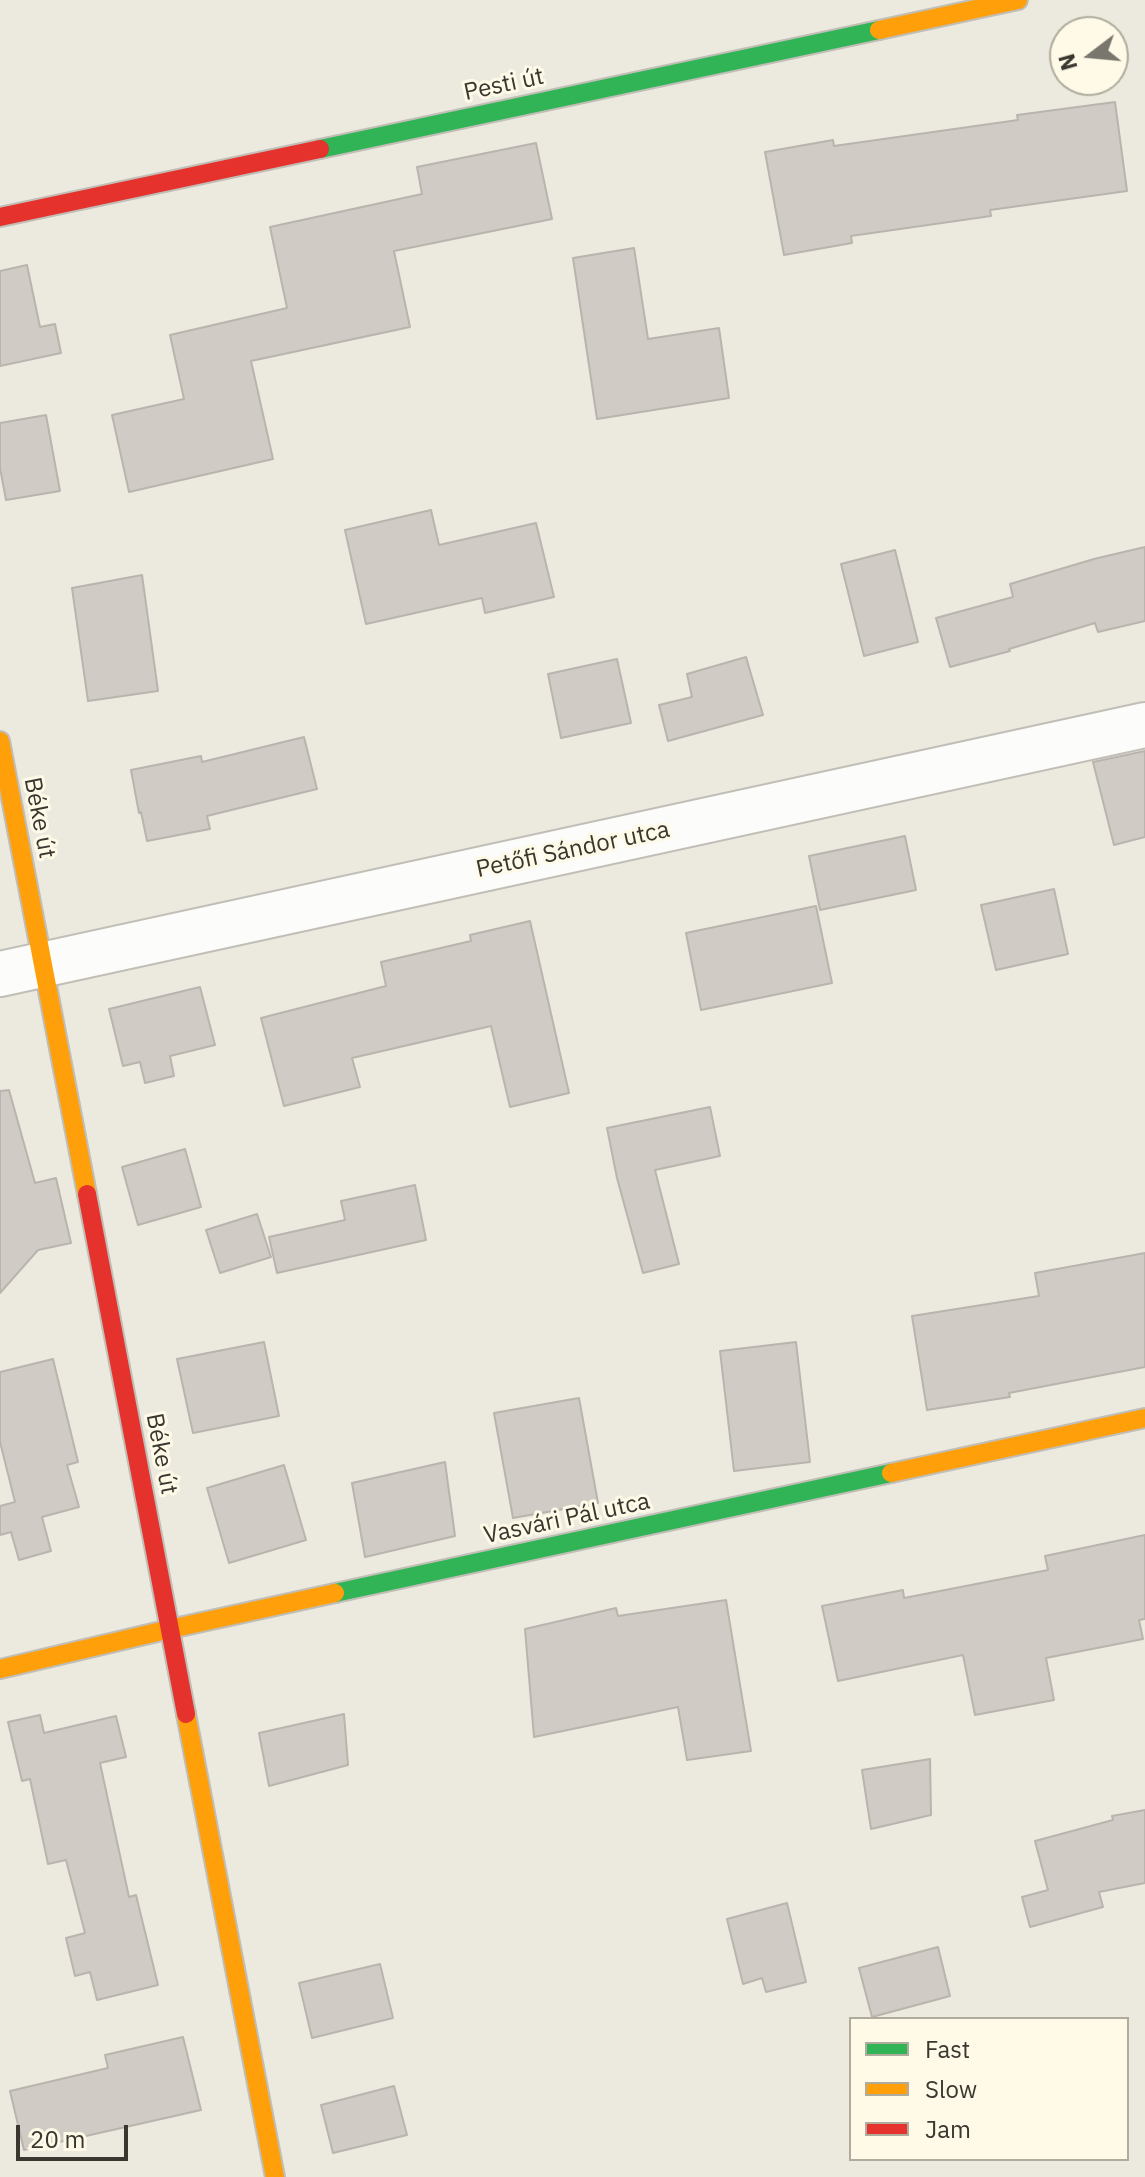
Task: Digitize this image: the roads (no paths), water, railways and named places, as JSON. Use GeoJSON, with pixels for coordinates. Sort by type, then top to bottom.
{"type":"FeatureCollection","features":[{"type":"Feature","properties":{"kind":"street","name":"Pesti út"},"geometry":{"type":"LineString","coordinates":[[0,217],[1018,0]]}},
{"type":"Feature","properties":{"kind":"street","name":"Petőfi Sándor utca"},"geometry":{"type":"LineString","coordinates":[[0,974],[1145,725]]}},
{"type":"Feature","properties":{"kind":"street","name":"Béke út"},"geometry":{"type":"LineString","coordinates":[[0,741],[275,2177]]}},
{"type":"Feature","properties":{"kind":"street","name":"Vasvári Pál utca"},"geometry":{"type":"LineString","coordinates":[[0,1669],[170,1629],[1145,1418]]}}]}
